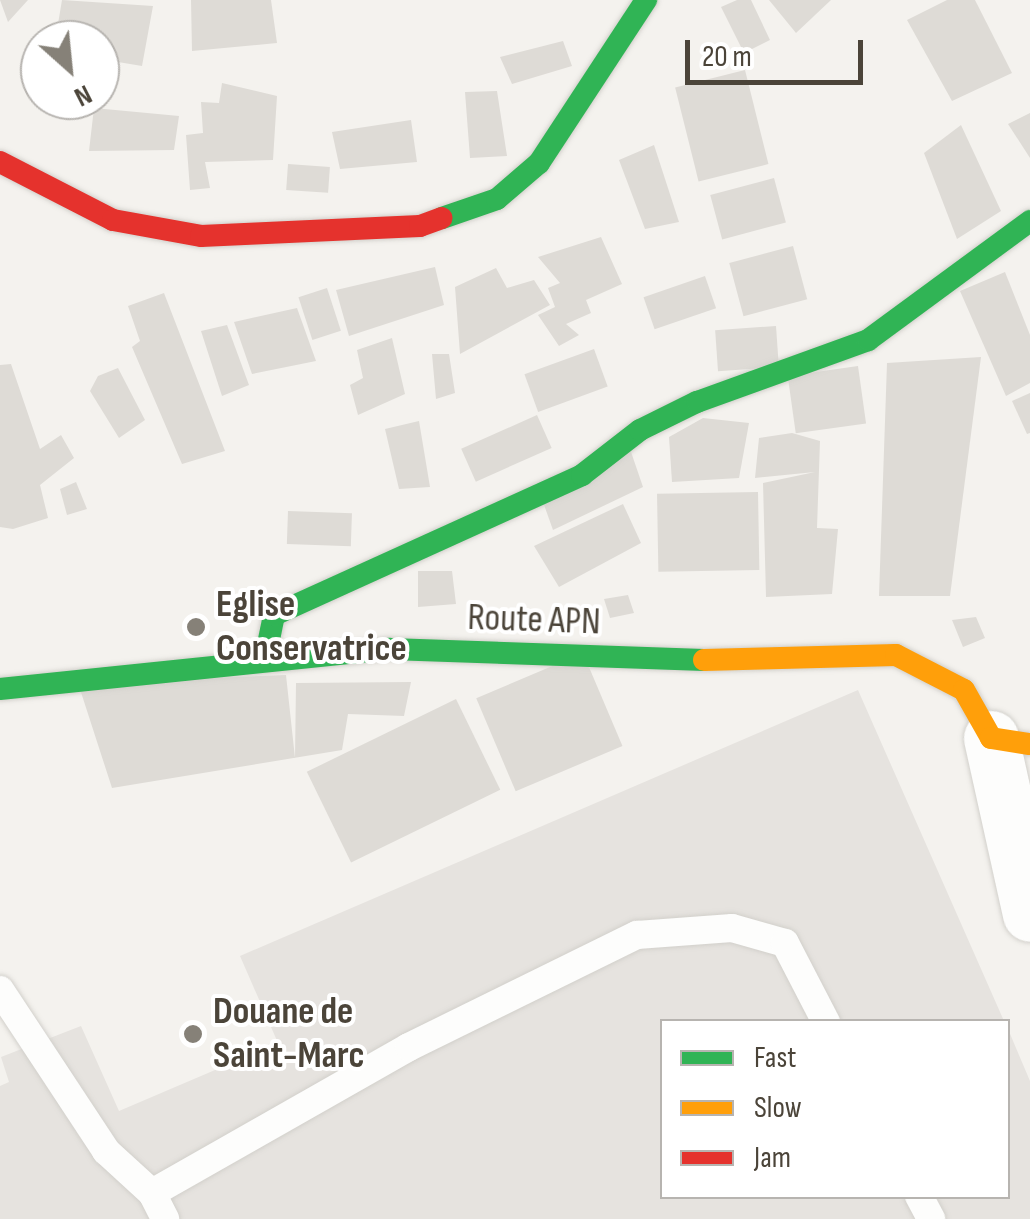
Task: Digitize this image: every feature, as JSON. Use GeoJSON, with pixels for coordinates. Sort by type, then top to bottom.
{"type":"FeatureCollection","features":[{"type":"Feature","properties":{"kind":"street"},"geometry":{"type":"LineString","coordinates":[[0,162],[113,220],[201,236],[420,226],[496,199],[539,164],[646,0]]}},
{"type":"Feature","properties":{"kind":"street"},"geometry":{"type":"LineString","coordinates":[[265,659],[274,615],[564,484],[697,402],[868,340],[1030,221]]}},
{"type":"Feature","properties":{"kind":"street","name":"Route APN"},"geometry":{"type":"LineString","coordinates":[[0,689],[390,649],[737,661],[864,651],[896,655],[964,690],[1011,741]]}},
{"type":"Feature","properties":{"kind":"street"},"geometry":{"type":"LineString","coordinates":[[1011,741],[1030,914]]}},
{"type":"Feature","properties":{"kind":"lane"},"geometry":{"type":"LineString","coordinates":[[152,1193],[408,1047],[637,935],[732,928],[785,943],[824,1019]]}},
{"type":"Feature","properties":{"kind":"lane"},"geometry":{"type":"LineString","coordinates":[[0,990],[106,1151],[152,1193],[165,1219]]}},
{"type":"Feature","properties":{"kind":"shaded area"},"geometry":{"type":"Polygon","coordinates":[[[858,690],[1003,1019],[660,1019],[660,1199],[1010,1199],[1010,1034],[1030,1081],[1030,1219],[0,1219],[0,1086],[9,1082],[1,1057],[81,1026],[119,1111],[278,1043],[240,956],[858,690]]]}},
{"type":"Feature","properties":{"kind":"building"},"geometry":{"type":"Polygon","coordinates":[[[0,0],[28,0],[8,22],[0,0]]]}},
{"type":"Feature","properties":{"kind":"building"},"geometry":{"type":"Polygon","coordinates":[[[62,0],[153,6],[142,66],[120,62],[120,20],[59,20],[62,0]]]}},
{"type":"Feature","properties":{"kind":"building"},"geometry":{"type":"Polygon","coordinates":[[[191,0],[271,0],[277,43],[192,51],[191,0]]]}},
{"type":"Feature","properties":{"kind":"building"},"geometry":{"type":"Polygon","coordinates":[[[737,0],[751,0],[770,40],[744,53],[721,7],[737,0]]]}},
{"type":"Feature","properties":{"kind":"building"},"geometry":{"type":"Polygon","coordinates":[[[769,0],[831,0],[796,33],[769,0]]]}},
{"type":"Feature","properties":{"kind":"building"},"geometry":{"type":"Polygon","coordinates":[[[947,0],[975,0],[1012,73],[952,101],[907,20],[947,0]]]}},
{"type":"Feature","properties":{"kind":"building"},"geometry":{"type":"Polygon","coordinates":[[[563,41],[572,66],[512,84],[500,57],[563,41]]]}},
{"type":"Feature","properties":{"kind":"building"},"geometry":{"type":"Polygon","coordinates":[[[745,70],[768,164],[699,182],[675,87],[745,70]]]}},
{"type":"Feature","properties":{"kind":"building"},"geometry":{"type":"Polygon","coordinates":[[[222,83],[277,96],[273,160],[205,162],[210,188],[190,190],[186,135],[203,133],[201,102],[219,103],[222,83]]]}},
{"type":"Feature","properties":{"kind":"building"},"geometry":{"type":"Polygon","coordinates":[[[497,91],[507,156],[470,158],[465,92],[497,91]]]}},
{"type":"Feature","properties":{"kind":"building"},"geometry":{"type":"Polygon","coordinates":[[[120,110],[179,116],[174,150],[89,151],[93,120],[120,120],[120,110]]]}},
{"type":"Feature","properties":{"kind":"building"},"geometry":{"type":"Polygon","coordinates":[[[1030,113],[1030,158],[1008,124],[1030,113]]]}},
{"type":"Feature","properties":{"kind":"building"},"geometry":{"type":"Polygon","coordinates":[[[411,120],[417,162],[340,169],[332,132],[411,120]]]}},
{"type":"Feature","properties":{"kind":"building"},"geometry":{"type":"Polygon","coordinates":[[[961,125],[1001,211],[957,239],[924,153],[961,125]]]}},
{"type":"Feature","properties":{"kind":"building"},"geometry":{"type":"Polygon","coordinates":[[[654,145],[679,222],[645,229],[619,160],[654,145]]]}},
{"type":"Feature","properties":{"kind":"building"},"geometry":{"type":"Polygon","coordinates":[[[288,164],[330,167],[328,193],[286,190],[288,164]]]}},
{"type":"Feature","properties":{"kind":"building"},"geometry":{"type":"Polygon","coordinates":[[[774,178],[786,222],[722,240],[710,195],[774,178]]]}},
{"type":"Feature","properties":{"kind":"building"},"geometry":{"type":"Polygon","coordinates":[[[601,237],[622,284],[586,300],[591,313],[566,324],[579,335],[559,346],[538,315],[555,307],[548,288],[560,283],[538,257],[601,237]]]}},
{"type":"Feature","properties":{"kind":"building"},"geometry":{"type":"Polygon","coordinates":[[[793,246],[807,299],[743,316],[729,263],[793,246]]]}},
{"type":"Feature","properties":{"kind":"building"},"geometry":{"type":"Polygon","coordinates":[[[435,267],[444,305],[349,336],[336,290],[435,267]]]}},
{"type":"Feature","properties":{"kind":"building"},"geometry":{"type":"Polygon","coordinates":[[[496,268],[507,288],[534,280],[550,305],[460,354],[455,287],[496,268]]]}},
{"type":"Feature","properties":{"kind":"building"},"geometry":{"type":"Polygon","coordinates":[[[1005,272],[1030,335],[1030,383],[1006,396],[960,291],[1005,272]]]}},
{"type":"Feature","properties":{"kind":"building"},"geometry":{"type":"Polygon","coordinates":[[[705,276],[716,308],[655,329],[644,297],[705,276]]]}},
{"type":"Feature","properties":{"kind":"building"},"geometry":{"type":"Polygon","coordinates":[[[327,288],[341,331],[312,340],[298,297],[327,288]]]}},
{"type":"Feature","properties":{"kind":"building"},"geometry":{"type":"Polygon","coordinates":[[[164,293],[225,451],[182,464],[132,347],[140,341],[128,306],[164,293]]]}},
{"type":"Feature","properties":{"kind":"building"},"geometry":{"type":"Polygon","coordinates":[[[297,308],[316,361],[252,374],[234,322],[297,308]]]}},
{"type":"Feature","properties":{"kind":"building"},"geometry":{"type":"Polygon","coordinates":[[[227,325],[249,385],[222,396],[201,331],[227,325]]]}},
{"type":"Feature","properties":{"kind":"building"},"geometry":{"type":"Polygon","coordinates":[[[776,326],[779,367],[718,371],[715,330],[776,326]]]}},
{"type":"Feature","properties":{"kind":"building"},"geometry":{"type":"Polygon","coordinates":[[[392,338],[405,394],[358,415],[350,385],[363,378],[357,350],[392,338]]]}},
{"type":"Feature","properties":{"kind":"building"},"geometry":{"type":"Polygon","coordinates":[[[594,349],[608,387],[538,412],[524,374],[594,349]]]}},
{"type":"Feature","properties":{"kind":"building"},"geometry":{"type":"Polygon","coordinates":[[[432,354],[449,354],[455,393],[436,399],[432,354]]]}},
{"type":"Feature","properties":{"kind":"building"},"geometry":{"type":"Polygon","coordinates":[[[981,357],[950,596],[879,596],[887,363],[981,357]]]}},
{"type":"Feature","properties":{"kind":"building"},"geometry":{"type":"Polygon","coordinates":[[[11,364],[40,449],[61,435],[74,458],[40,485],[48,518],[13,529],[0,527],[0,365],[11,364]]]}},
{"type":"Feature","properties":{"kind":"building"},"geometry":{"type":"Polygon","coordinates":[[[858,366],[866,423],[796,433],[788,376],[858,366]]]}},
{"type":"Feature","properties":{"kind":"building"},"geometry":{"type":"Polygon","coordinates":[[[118,368],[145,420],[119,438],[90,391],[98,376],[118,368]]]}},
{"type":"Feature","properties":{"kind":"building"},"geometry":{"type":"Polygon","coordinates":[[[1030,393],[1030,433],[1027,434],[1012,401],[1030,393]]]}},
{"type":"Feature","properties":{"kind":"building"},"geometry":{"type":"Polygon","coordinates":[[[537,415],[552,448],[476,482],[461,449],[537,415]]]}},
{"type":"Feature","properties":{"kind":"building"},"geometry":{"type":"Polygon","coordinates":[[[703,418],[749,423],[739,478],[672,482],[669,437],[703,418]]]}},
{"type":"Feature","properties":{"kind":"building"},"geometry":{"type":"Polygon","coordinates":[[[419,421],[430,487],[399,489],[385,429],[419,421]]]}},
{"type":"Feature","properties":{"kind":"building"},"geometry":{"type":"Polygon","coordinates":[[[792,433],[820,441],[817,528],[838,529],[832,594],[766,597],[763,483],[815,472],[755,478],[759,438],[792,433]]]}},
{"type":"Feature","properties":{"kind":"building"},"geometry":{"type":"Polygon","coordinates":[[[629,446],[643,487],[553,530],[543,502],[629,446]]]}},
{"type":"Feature","properties":{"kind":"building"},"geometry":{"type":"Polygon","coordinates":[[[76,482],[87,509],[67,515],[60,489],[76,482]]]}},
{"type":"Feature","properties":{"kind":"building"},"geometry":{"type":"Polygon","coordinates":[[[758,492],[759,570],[658,572],[657,494],[758,492]]]}},
{"type":"Feature","properties":{"kind":"building"},"geometry":{"type":"Polygon","coordinates":[[[623,504],[641,543],[559,587],[534,546],[623,504]]]}},
{"type":"Feature","properties":{"kind":"building"},"geometry":{"type":"Polygon","coordinates":[[[288,511],[352,513],[351,546],[287,544],[288,511]]]}},
{"type":"Feature","properties":{"kind":"building"},"geometry":{"type":"Polygon","coordinates":[[[418,571],[452,571],[456,604],[418,607],[418,571]]]}},
{"type":"Feature","properties":{"kind":"building"},"geometry":{"type":"Polygon","coordinates":[[[628,595],[634,613],[610,618],[604,599],[628,595]]]}},
{"type":"Feature","properties":{"kind":"building"},"geometry":{"type":"Polygon","coordinates":[[[199,615],[210,627],[194,639],[182,630],[199,615]]]}},
{"type":"Feature","properties":{"kind":"building"},"geometry":{"type":"Polygon","coordinates":[[[976,617],[985,638],[963,647],[952,620],[976,617]]]}},
{"type":"Feature","properties":{"kind":"building"},"geometry":{"type":"Polygon","coordinates":[[[583,653],[622,746],[516,791],[476,698],[583,653]]]}},
{"type":"Feature","properties":{"kind":"building"},"geometry":{"type":"Polygon","coordinates":[[[286,675],[295,758],[112,788],[78,683],[286,675]]]}},
{"type":"Feature","properties":{"kind":"building"},"geometry":{"type":"Polygon","coordinates":[[[411,682],[404,716],[348,714],[342,750],[295,758],[296,683],[411,682]]]}},
{"type":"Feature","properties":{"kind":"building"},"geometry":{"type":"Polygon","coordinates":[[[456,699],[500,790],[351,863],[307,772],[456,699]]]}},
{"type":"Feature","properties":{"kind":"traffic: fast"},"geometry":{"type":"LineString","coordinates":[[442,218],[497,199],[539,163],[646,0]]}},
{"type":"Feature","properties":{"kind":"traffic: fast"},"geometry":{"type":"LineString","coordinates":[[265,659],[274,615],[582,475],[640,430],[697,402],[868,340],[1030,221]]}},
{"type":"Feature","properties":{"kind":"traffic: fast"},"geometry":{"type":"LineString","coordinates":[[0,689],[390,649],[704,660]]}},
{"type":"Feature","properties":{"kind":"traffic: slow"},"geometry":{"type":"LineString","coordinates":[[704,660],[896,655],[964,690],[991,738],[1030,744]]}},
{"type":"Feature","properties":{"kind":"traffic: jam"},"geometry":{"type":"LineString","coordinates":[[0,162],[113,220],[201,236],[420,226],[442,218]]}},
{"type":"Feature","properties":{"kind":"place","name":"Eglise Conservatrice"},"geometry":{"type":"Point","coordinates":[196,627]}},
{"type":"Feature","properties":{"kind":"place","name":"Douane de Saint-Marc"},"geometry":{"type":"Point","coordinates":[193,1034]}}]}
